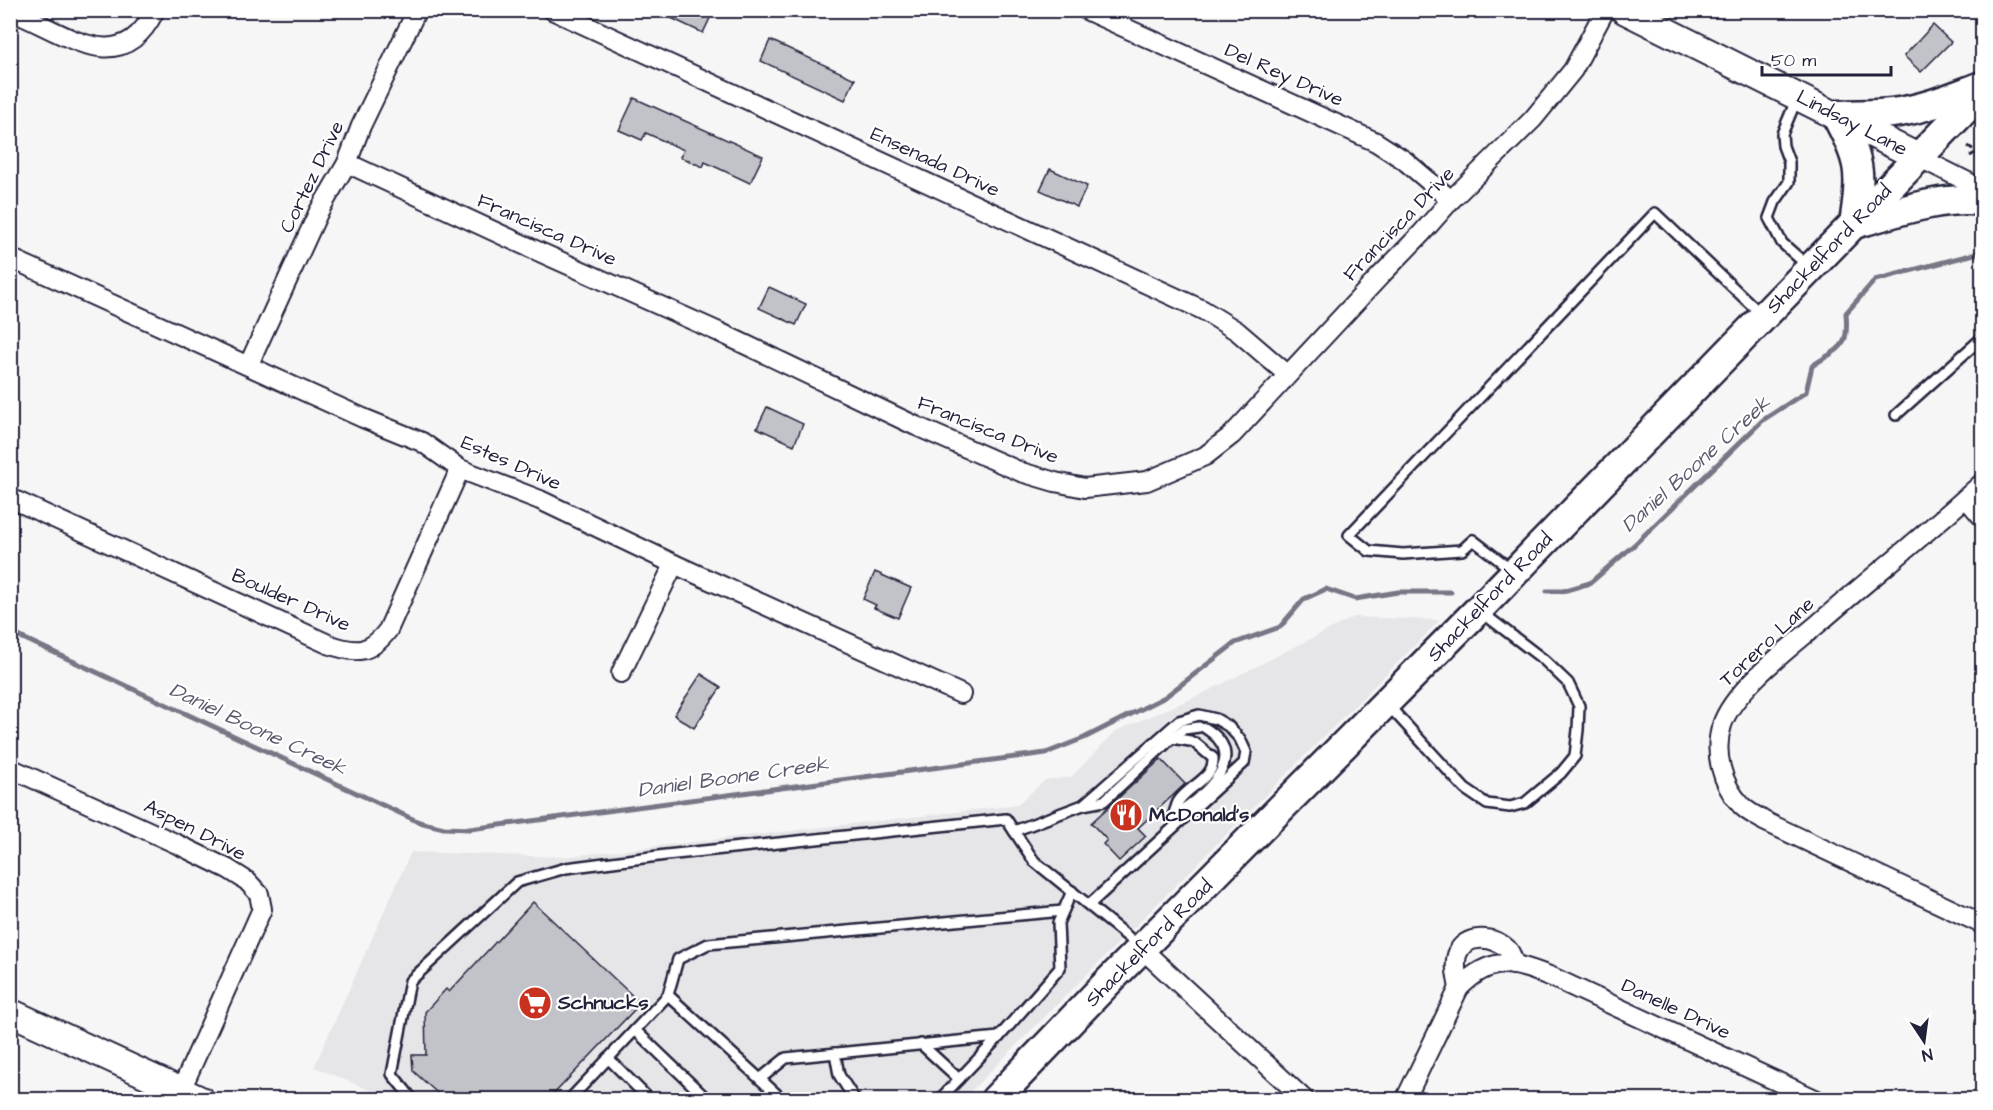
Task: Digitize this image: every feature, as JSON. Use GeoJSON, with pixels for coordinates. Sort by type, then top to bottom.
{"type":"FeatureCollection","features":[{"type":"Feature","properties":{"kind":"main road"},"geometry":{"type":"LineString","coordinates":[[1983,85],[1947,100],[1910,110],[1836,115],[1851,143],[1858,163],[1859,191],[1854,224],[1933,203],[1983,201]]}},
{"type":"Feature","properties":{"kind":"main road","name":"Shackelford Road"},"geometry":{"type":"LineString","coordinates":[[995,1100],[1478,610],[1983,92]]}},
{"type":"Feature","properties":{"kind":"street"},"geometry":{"type":"LineString","coordinates":[[10,11],[90,46],[106,49],[125,45],[136,37],[148,24],[154,10]]}},
{"type":"Feature","properties":{"kind":"street","name":"Cortez Drive"},"geometry":{"type":"LineString","coordinates":[[249,364],[319,212],[347,163],[417,10]]}},
{"type":"Feature","properties":{"kind":"street","name":"Ensenada Drive"},"geometry":{"type":"LineString","coordinates":[[552,10],[1203,310],[1237,331],[1287,374]]}},
{"type":"Feature","properties":{"kind":"street","name":"Del Rey Drive"},"geometry":{"type":"LineString","coordinates":[[1086,10],[1376,142],[1404,160],[1451,200]]}},
{"type":"Feature","properties":{"kind":"street","name":"Francisca Drive"},"geometry":{"type":"LineString","coordinates":[[347,163],[719,332],[916,426],[1021,472],[1055,483],[1085,488],[1118,486],[1147,482],[1175,470],[1205,456],[1232,435],[1451,200],[1533,119],[1573,70],[1605,10]]}},
{"type":"Feature","properties":{"kind":"street","name":"Lindsay Lane"},"geometry":{"type":"LineString","coordinates":[[1624,10],[1983,189]]}},
{"type":"Feature","properties":{"kind":"street","name":"Estes Drive"},"geometry":{"type":"LineString","coordinates":[[10,258],[422,442],[460,469],[540,500],[674,564],[962,694]]}},
{"type":"Feature","properties":{"kind":"street","name":"Boulder Drive"},"geometry":{"type":"LineString","coordinates":[[10,498],[328,644],[345,650],[361,650],[377,644],[388,630],[460,469]]}},
{"type":"Feature","properties":{"kind":"street","name":"Torero Lane"},"geometry":{"type":"LineString","coordinates":[[1983,483],[1751,684],[1733,703],[1722,723],[1718,743],[1721,766],[1728,788],[1742,807],[1764,821],[1983,924]]}},
{"type":"Feature","properties":{"kind":"street"},"geometry":{"type":"LineString","coordinates":[[1966,498],[1983,517]]}},
{"type":"Feature","properties":{"kind":"street"},"geometry":{"type":"LineString","coordinates":[[621,673],[674,564]]}},
{"type":"Feature","properties":{"kind":"street","name":"Aspen Drive"},"geometry":{"type":"LineString","coordinates":[[10,768],[218,864],[247,881],[259,894],[262,909],[191,1095]]}},
{"type":"Feature","properties":{"kind":"street"},"geometry":{"type":"LineString","coordinates":[[1405,1100],[1459,988],[1456,956],[1461,947],[1474,940],[1488,938],[1500,943],[1510,951],[1514,964]]}},
{"type":"Feature","properties":{"kind":"street"},"geometry":{"type":"LineString","coordinates":[[1142,949],[1305,1100]]}},
{"type":"Feature","properties":{"kind":"street","name":"Danelle Drive"},"geometry":{"type":"LineString","coordinates":[[1459,988],[1473,974],[1486,967],[1514,964],[1552,977],[1817,1100]]}},
{"type":"Feature","properties":{"kind":"street"},"geometry":{"type":"LineString","coordinates":[[10,1012],[191,1095]]}},
{"type":"Feature","properties":{"kind":"lane"},"geometry":{"type":"LineString","coordinates":[[1798,96],[1782,134],[1783,146],[1789,162],[1789,182],[1775,202],[1769,218],[1782,243],[1810,268]]}},
{"type":"Feature","properties":{"kind":"lane"},"geometry":{"type":"LineString","coordinates":[[1515,572],[1473,540],[1462,550],[1403,554],[1369,551],[1349,535],[1656,213],[1763,316]]}},
{"type":"Feature","properties":{"kind":"lane"},"geometry":{"type":"LineString","coordinates":[[1896,415],[1983,338]]}},
{"type":"Feature","properties":{"kind":"lane"},"geometry":{"type":"LineString","coordinates":[[1386,703],[1465,789],[1487,804],[1510,807],[1525,803],[1561,773],[1575,756],[1578,730],[1578,706],[1568,682],[1544,660],[1478,610]]}},
{"type":"Feature","properties":{"kind":"lane"},"geometry":{"type":"LineString","coordinates":[[1083,805],[1179,721],[1199,715],[1216,719],[1228,726],[1240,739],[1246,752],[1244,763],[1089,905]]}},
{"type":"Feature","properties":{"kind":"lane"},"geometry":{"type":"LineString","coordinates":[[1014,831],[1083,805],[1104,801],[1184,729],[1202,728],[1214,734],[1222,742],[1226,754],[1225,762],[1216,779],[1185,809],[1173,816]]}},
{"type":"Feature","properties":{"kind":"lane"},"geometry":{"type":"LineString","coordinates":[[1172,738],[1193,742],[1212,758],[1212,767],[1201,781],[1179,800],[1173,816],[1173,830]]}},
{"type":"Feature","properties":{"kind":"lane"},"geometry":{"type":"LineString","coordinates":[[413,1100],[392,1074],[410,981],[517,882],[566,868],[666,855],[1006,819],[1034,861],[1142,949]]}},
{"type":"Feature","properties":{"kind":"lane"},"geometry":{"type":"LineString","coordinates":[[939,1100],[1060,968],[1058,923],[1072,891]]}},
{"type":"Feature","properties":{"kind":"lane"},"geometry":{"type":"LineString","coordinates":[[569,1100],[668,995],[678,959],[708,944],[1063,911]]}},
{"type":"Feature","properties":{"kind":"lane"},"geometry":{"type":"LineString","coordinates":[[668,995],[783,1100]]}},
{"type":"Feature","properties":{"kind":"lane"},"geometry":{"type":"LineString","coordinates":[[635,1030],[708,1100]]}},
{"type":"Feature","properties":{"kind":"lane"},"geometry":{"type":"LineString","coordinates":[[760,1078],[786,1058],[999,1037]]}},
{"type":"Feature","properties":{"kind":"lane"},"geometry":{"type":"LineString","coordinates":[[921,1044],[959,1078]]}},
{"type":"Feature","properties":{"kind":"lane"},"geometry":{"type":"LineString","coordinates":[[835,1053],[839,1075],[855,1100]]}},
{"type":"Feature","properties":{"kind":"lane"},"geometry":{"type":"LineString","coordinates":[[608,1058],[650,1100]]}},
{"type":"Feature","properties":{"kind":"lane"},"geometry":{"type":"LineString","coordinates":[[577,1091],[585,1100]]}},
{"type":"Feature","properties":{"kind":"path"},"geometry":{"type":"LineString","coordinates":[[1968,146],[1976,151]]}},
{"type":"Feature","properties":{"kind":"path"},"geometry":{"type":"LineString","coordinates":[[1970,156],[1982,149]]}},
{"type":"Feature","properties":{"kind":"shaded area"},"geometry":{"type":"Polygon","coordinates":[[[1354,617],[1440,620],[963,1099],[391,1099],[314,1067],[411,852],[562,857],[1017,805],[1045,780],[1071,777],[1116,731],[1202,694],[1354,617]]]}},
{"type":"Feature","properties":{"kind":"building"},"geometry":{"type":"Polygon","coordinates":[[[654,10],[698,10],[711,16],[703,33],[654,10]]]}},
{"type":"Feature","properties":{"kind":"building"},"geometry":{"type":"Polygon","coordinates":[[[1933,25],[1951,42],[1921,72],[1904,56],[1933,25]]]}},
{"type":"Feature","properties":{"kind":"building"},"geometry":{"type":"Polygon","coordinates":[[[770,40],[855,79],[845,100],[761,61],[770,40]]]}},
{"type":"Feature","properties":{"kind":"building"},"geometry":{"type":"Polygon","coordinates":[[[634,98],[763,156],[750,183],[705,162],[703,167],[680,157],[684,150],[646,133],[642,140],[619,130],[634,98]]]}},
{"type":"Feature","properties":{"kind":"building"},"geometry":{"type":"Polygon","coordinates":[[[1050,169],[1087,186],[1077,207],[1040,190],[1050,169]]]}},
{"type":"Feature","properties":{"kind":"building"},"geometry":{"type":"Polygon","coordinates":[[[769,287],[806,304],[796,325],[759,308],[769,287]]]}},
{"type":"Feature","properties":{"kind":"building"},"geometry":{"type":"Polygon","coordinates":[[[767,407],[803,424],[794,445],[757,428],[767,407]]]}},
{"type":"Feature","properties":{"kind":"building"},"geometry":{"type":"Polygon","coordinates":[[[875,572],[911,588],[898,618],[874,608],[876,605],[863,599],[875,572]]]}},
{"type":"Feature","properties":{"kind":"building"},"geometry":{"type":"Polygon","coordinates":[[[701,674],[721,687],[694,728],[674,715],[701,674]]]}},
{"type":"Feature","properties":{"kind":"building","name":"McDonald's"},"geometry":{"type":"Polygon","coordinates":[[[1161,759],[1185,784],[1138,828],[1146,836],[1119,861],[1103,844],[1107,840],[1091,823],[1161,759]]]}},
{"type":"Feature","properties":{"kind":"building","name":"Schnucks"},"geometry":{"type":"Polygon","coordinates":[[[533,902],[636,999],[637,1007],[548,1100],[445,1100],[413,1071],[412,1055],[426,1055],[425,1012],[446,989],[449,992],[533,902]]]}},
{"type":"Feature","properties":{"kind":"waterway","name":"Daniel Boone Creek"},"geometry":{"type":"LineString","coordinates":[[1547,591],[1563,591],[1590,583],[1634,545],[1763,420],[1806,392],[1812,366],[1841,346],[1846,334],[1846,313],[1875,280],[1982,252]]}},
{"type":"Feature","properties":{"kind":"waterway","name":"Daniel Boone Creek"},"geometry":{"type":"LineString","coordinates":[[10,632],[419,822],[444,828],[470,829],[1046,753],[1084,738],[1165,697],[1235,643],[1280,627],[1304,599],[1326,589],[1355,599],[1398,592],[1451,592]]}},
{"type":"Feature","properties":{"kind":"place","name":"McDonald's"},"geometry":{"type":"Point","coordinates":[1126,815]}},
{"type":"Feature","properties":{"kind":"place","name":"Schnucks"},"geometry":{"type":"Point","coordinates":[535,1003]}}]}
